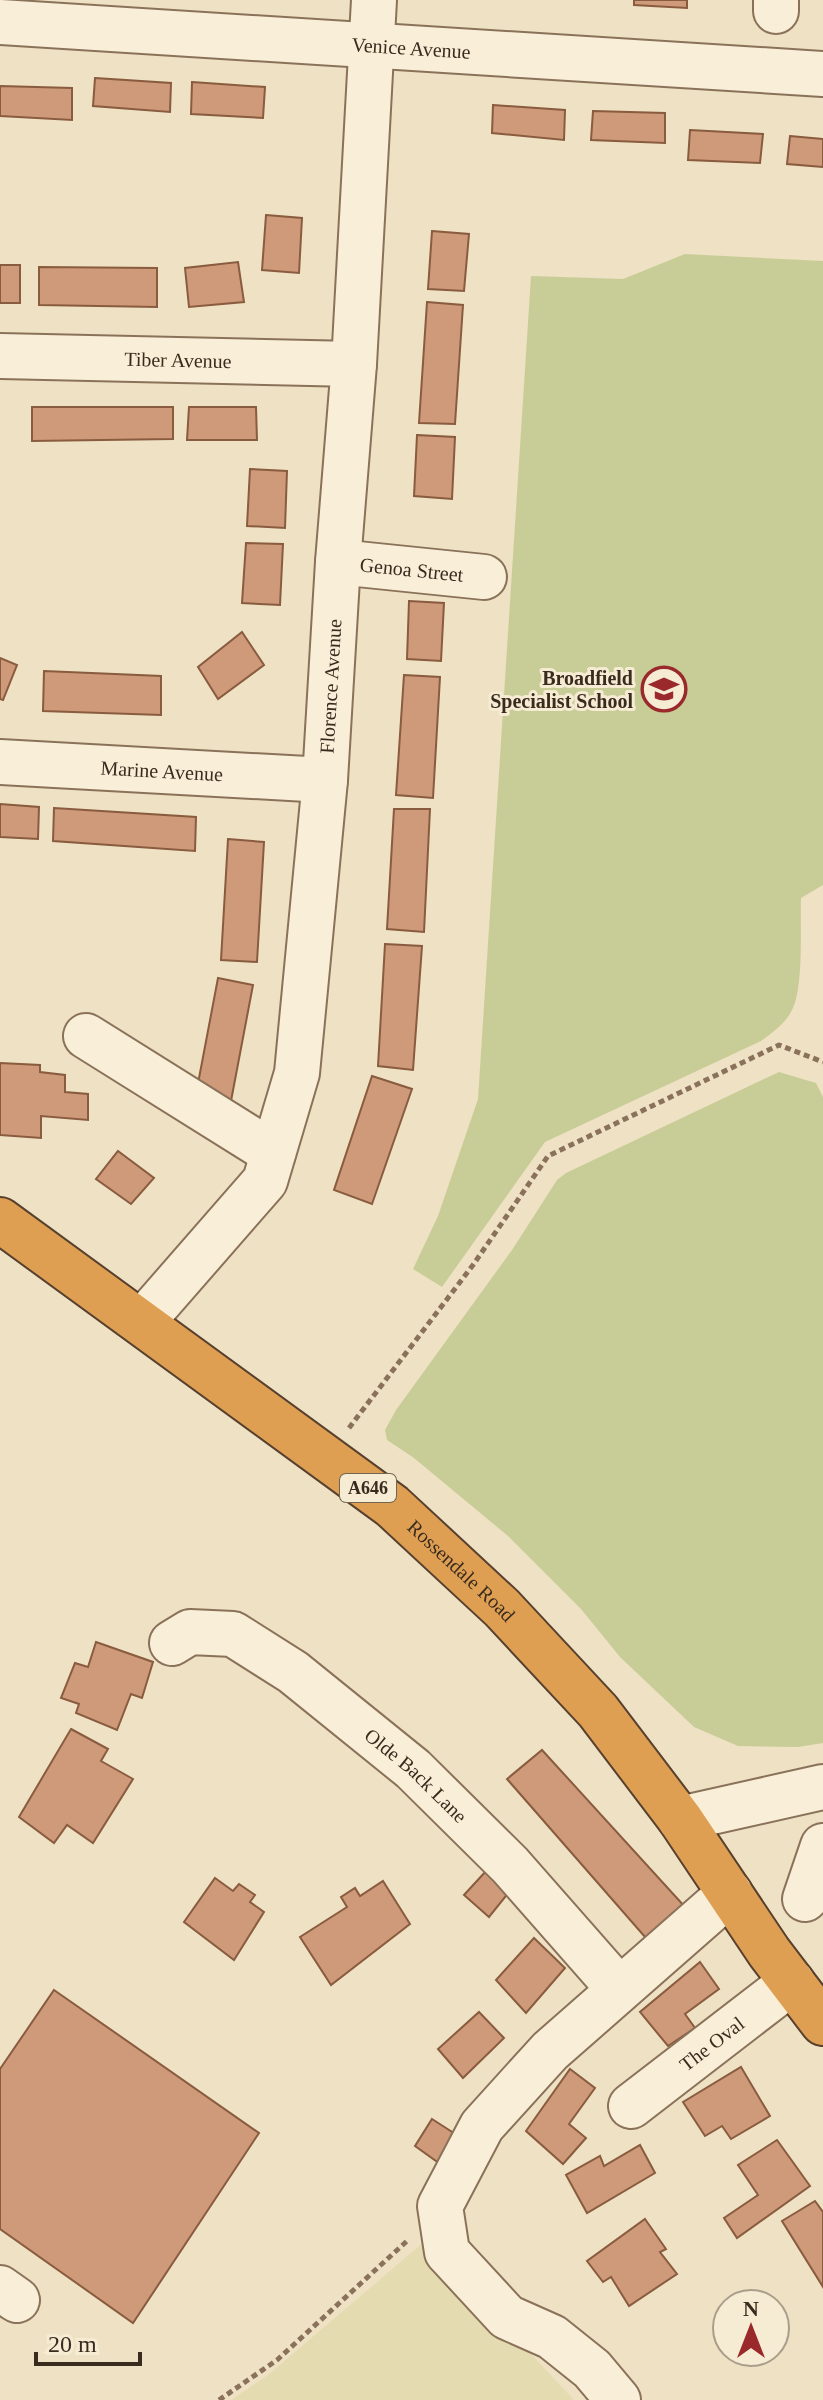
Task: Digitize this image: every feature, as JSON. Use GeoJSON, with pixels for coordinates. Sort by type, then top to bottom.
{"type":"FeatureCollection","features":[{"type":"Feature","properties":{"kind":"highway","name":"Rossendale Road"},"geometry":{"type":"LineString","coordinates":[[0,1220],[392,1506],[502,1608],[598,1711],[680,1819],[769,1952],[823,2023]]}},
{"type":"Feature","properties":{"kind":"street","name":"Florence Avenue"},"geometry":{"type":"LineString","coordinates":[[142,1322],[265,1181],[297,1073],[325,780],[354,364],[374,0]]}},
{"type":"Feature","properties":{"kind":"street","name":"Venice Avenue"},"geometry":{"type":"LineString","coordinates":[[0,22],[823,74]]}},
{"type":"Feature","properties":{"kind":"street","name":"Tiber Avenue"},"geometry":{"type":"LineString","coordinates":[[0,356],[354,364]]}},
{"type":"Feature","properties":{"kind":"street","name":"Genoa Street"},"geometry":{"type":"LineString","coordinates":[[338,562],[484,577]]}},
{"type":"Feature","properties":{"kind":"street","name":"Marine Avenue"},"geometry":{"type":"LineString","coordinates":[[0,762],[325,780]]}},
{"type":"Feature","properties":{"kind":"street"},"geometry":{"type":"LineString","coordinates":[[86,1036],[273,1153]]}},
{"type":"Feature","properties":{"kind":"street","name":"Olde Back Lane"},"geometry":{"type":"LineString","coordinates":[[172,1643],[190,1632],[233,1634],[293,1672],[413,1769],[510,1865],[619,1989]]}},
{"type":"Feature","properties":{"kind":"street"},"geometry":{"type":"LineString","coordinates":[[680,1819],[823,1787]]}},
{"type":"Feature","properties":{"kind":"street"},"geometry":{"type":"LineString","coordinates":[[805,1899],[823,1846]]}},
{"type":"Feature","properties":{"kind":"street"},"geometry":{"type":"LineString","coordinates":[[618,2400],[592,2369],[552,2337],[507,2317],[447,2252],[440,2206],[482,2126],[550,2051],[730,1893]]}},
{"type":"Feature","properties":{"kind":"street","name":"The Oval"},"geometry":{"type":"LineString","coordinates":[[631,2106],[792,1982]]}},
{"type":"Feature","properties":{"kind":"path"},"geometry":{"type":"LineString","coordinates":[[327,1458],[473,1265],[548,1156],[779,1045],[823,1062]]}},
{"type":"Feature","properties":{"kind":"path"},"geometry":{"type":"LineString","coordinates":[[219,2400],[277,2360],[404,2243],[442,2220]]}},
{"type":"Feature","properties":{"kind":"shaded area"},"geometry":{"type":"Polygon","coordinates":[[[425,2241],[574,2400],[231,2400],[268,2375],[425,2241]]]}},
{"type":"Feature","properties":{"kind":"green space"},"geometry":{"type":"Polygon","coordinates":[[[685,254],[823,261],[823,885],[801,898],[801,956],[796,1000],[789,1015],[761,1041],[545,1142],[442,1287],[413,1269],[438,1216],[478,1099],[531,276],[623,279],[685,254]]]}},
{"type":"Feature","properties":{"kind":"green space"},"geometry":{"type":"Polygon","coordinates":[[[779,1072],[816,1083],[823,1097],[823,1743],[798,1747],[738,1746],[694,1727],[620,1657],[581,1609],[508,1536],[414,1458],[387,1440],[385,1430],[396,1410],[512,1250],[557,1180],[779,1072]]]}},
{"type":"Feature","properties":{"kind":"building"},"geometry":{"type":"Polygon","coordinates":[[[634,0],[687,0],[687,8],[634,5],[634,0]]]}},
{"type":"Feature","properties":{"kind":"building"},"geometry":{"type":"Polygon","coordinates":[[[95,78],[171,83],[170,112],[93,106],[95,78]]]}},
{"type":"Feature","properties":{"kind":"building"},"geometry":{"type":"Polygon","coordinates":[[[192,82],[265,87],[263,118],[191,114],[192,82]]]}},
{"type":"Feature","properties":{"kind":"building"},"geometry":{"type":"Polygon","coordinates":[[[0,86],[72,88],[72,120],[0,116],[0,86]]]}},
{"type":"Feature","properties":{"kind":"building"},"geometry":{"type":"Polygon","coordinates":[[[493,105],[565,110],[564,140],[492,133],[493,105]]]}},
{"type":"Feature","properties":{"kind":"building"},"geometry":{"type":"Polygon","coordinates":[[[593,111],[665,113],[665,143],[591,140],[593,111]]]}},
{"type":"Feature","properties":{"kind":"building"},"geometry":{"type":"Polygon","coordinates":[[[690,130],[763,134],[760,163],[688,160],[690,130]]]}},
{"type":"Feature","properties":{"kind":"building"},"geometry":{"type":"Polygon","coordinates":[[[790,136],[823,139],[823,167],[787,164],[790,136]]]}},
{"type":"Feature","properties":{"kind":"building"},"geometry":{"type":"Polygon","coordinates":[[[266,215],[302,218],[299,273],[262,270],[266,215]]]}},
{"type":"Feature","properties":{"kind":"building"},"geometry":{"type":"Polygon","coordinates":[[[432,231],[469,234],[464,291],[428,289],[432,231]]]}},
{"type":"Feature","properties":{"kind":"building"},"geometry":{"type":"Polygon","coordinates":[[[238,262],[244,302],[189,307],[185,268],[238,262]]]}},
{"type":"Feature","properties":{"kind":"building"},"geometry":{"type":"Polygon","coordinates":[[[0,265],[20,265],[20,303],[0,303],[0,265]]]}},
{"type":"Feature","properties":{"kind":"building"},"geometry":{"type":"Polygon","coordinates":[[[39,267],[157,268],[157,307],[39,305],[39,267]]]}},
{"type":"Feature","properties":{"kind":"building"},"geometry":{"type":"Polygon","coordinates":[[[427,302],[463,305],[455,424],[419,423],[427,302]]]}},
{"type":"Feature","properties":{"kind":"building"},"geometry":{"type":"Polygon","coordinates":[[[32,407],[173,407],[173,439],[32,441],[32,407]]]}},
{"type":"Feature","properties":{"kind":"building"},"geometry":{"type":"Polygon","coordinates":[[[189,407],[256,407],[257,440],[187,440],[189,407]]]}},
{"type":"Feature","properties":{"kind":"building"},"geometry":{"type":"Polygon","coordinates":[[[417,435],[455,437],[452,499],[414,496],[417,435]]]}},
{"type":"Feature","properties":{"kind":"building"},"geometry":{"type":"Polygon","coordinates":[[[250,469],[287,471],[285,528],[247,526],[250,469]]]}},
{"type":"Feature","properties":{"kind":"building"},"geometry":{"type":"Polygon","coordinates":[[[246,543],[283,544],[280,605],[242,603],[246,543]]]}},
{"type":"Feature","properties":{"kind":"building"},"geometry":{"type":"Polygon","coordinates":[[[409,601],[444,603],[441,661],[407,659],[409,601]]]}},
{"type":"Feature","properties":{"kind":"building"},"geometry":{"type":"Polygon","coordinates":[[[242,632],[264,665],[218,699],[198,667],[242,632]]]}},
{"type":"Feature","properties":{"kind":"building"},"geometry":{"type":"Polygon","coordinates":[[[0,658],[17,665],[3,700],[0,699],[0,658]]]}},
{"type":"Feature","properties":{"kind":"building"},"geometry":{"type":"Polygon","coordinates":[[[44,671],[161,676],[161,715],[43,711],[44,671]]]}},
{"type":"Feature","properties":{"kind":"building"},"geometry":{"type":"Polygon","coordinates":[[[404,675],[440,677],[433,798],[396,795],[404,675]]]}},
{"type":"Feature","properties":{"kind":"building"},"geometry":{"type":"Polygon","coordinates":[[[0,804],[39,807],[38,839],[0,837],[0,804]]]}},
{"type":"Feature","properties":{"kind":"building"},"geometry":{"type":"Polygon","coordinates":[[[54,808],[196,817],[195,851],[53,841],[54,808]]]}},
{"type":"Feature","properties":{"kind":"building"},"geometry":{"type":"Polygon","coordinates":[[[394,809],[430,809],[424,932],[387,929],[394,809]]]}},
{"type":"Feature","properties":{"kind":"building"},"geometry":{"type":"Polygon","coordinates":[[[228,839],[264,842],[257,962],[221,960],[228,839]]]}},
{"type":"Feature","properties":{"kind":"building"},"geometry":{"type":"Polygon","coordinates":[[[385,944],[422,946],[413,1070],[378,1066],[385,944]]]}},
{"type":"Feature","properties":{"kind":"building"},"geometry":{"type":"Polygon","coordinates":[[[218,978],[253,985],[231,1101],[196,1094],[218,978]]]}},
{"type":"Feature","properties":{"kind":"building"},"geometry":{"type":"Polygon","coordinates":[[[0,1063],[40,1065],[40,1072],[65,1075],[65,1092],[88,1094],[88,1120],[41,1116],[41,1138],[0,1135],[0,1063]]]}},
{"type":"Feature","properties":{"kind":"building"},"geometry":{"type":"Polygon","coordinates":[[[372,1076],[412,1089],[372,1204],[334,1190],[372,1076]]]}},
{"type":"Feature","properties":{"kind":"building"},"geometry":{"type":"Polygon","coordinates":[[[118,1151],[154,1178],[131,1204],[96,1179],[118,1151]]]}},
{"type":"Feature","properties":{"kind":"building"},"geometry":{"type":"Polygon","coordinates":[[[96,1642],[153,1662],[142,1698],[131,1694],[117,1730],[76,1713],[79,1704],[61,1698],[75,1663],[88,1667],[96,1642]]]}},
{"type":"Feature","properties":{"kind":"building"},"geometry":{"type":"Polygon","coordinates":[[[71,1729],[108,1749],[101,1761],[133,1779],[93,1843],[67,1825],[54,1843],[19,1817],[71,1729]]]}},
{"type":"Feature","properties":{"kind":"building"},"geometry":{"type":"Polygon","coordinates":[[[542,1750],[686,1908],[652,1945],[507,1779],[542,1750]]]}},
{"type":"Feature","properties":{"kind":"building"},"geometry":{"type":"Polygon","coordinates":[[[487,1870],[510,1891],[489,1917],[464,1895],[487,1870]]]}},
{"type":"Feature","properties":{"kind":"building"},"geometry":{"type":"Polygon","coordinates":[[[215,1878],[233,1891],[239,1884],[255,1895],[250,1902],[264,1912],[234,1960],[184,1922],[215,1878]]]}},
{"type":"Feature","properties":{"kind":"building"},"geometry":{"type":"Polygon","coordinates":[[[383,1881],[410,1924],[331,1985],[300,1937],[347,1907],[341,1897],[355,1888],[360,1896],[383,1881]]]}},
{"type":"Feature","properties":{"kind":"building"},"geometry":{"type":"Polygon","coordinates":[[[534,1938],[565,1968],[526,2013],[496,1980],[534,1938]]]}},
{"type":"Feature","properties":{"kind":"building"},"geometry":{"type":"Polygon","coordinates":[[[700,1962],[719,1989],[685,2014],[695,2028],[668,2046],[640,2012],[700,1962]]]}},
{"type":"Feature","properties":{"kind":"building"},"geometry":{"type":"Polygon","coordinates":[[[54,1990],[259,2133],[133,2323],[0,2229],[0,2069],[54,1990]]]}},
{"type":"Feature","properties":{"kind":"building"},"geometry":{"type":"Polygon","coordinates":[[[479,2012],[504,2038],[463,2078],[438,2049],[479,2012]]]}},
{"type":"Feature","properties":{"kind":"building"},"geometry":{"type":"Polygon","coordinates":[[[741,2067],[770,2116],[731,2139],[722,2126],[705,2136],[683,2102],[741,2067]]]}},
{"type":"Feature","properties":{"kind":"building"},"geometry":{"type":"Polygon","coordinates":[[[570,2069],[595,2088],[569,2124],[586,2138],[563,2164],[526,2131],[570,2069]]]}},
{"type":"Feature","properties":{"kind":"building"},"geometry":{"type":"Polygon","coordinates":[[[432,2119],[460,2137],[443,2166],[415,2146],[432,2119]]]}},
{"type":"Feature","properties":{"kind":"building"},"geometry":{"type":"Polygon","coordinates":[[[777,2140],[810,2186],[737,2238],[724,2218],[758,2195],[738,2165],[777,2140]]]}},
{"type":"Feature","properties":{"kind":"building"},"geometry":{"type":"Polygon","coordinates":[[[640,2145],[655,2173],[587,2213],[566,2175],[600,2156],[604,2166],[640,2145]]]}},
{"type":"Feature","properties":{"kind":"building"},"geometry":{"type":"Polygon","coordinates":[[[815,2201],[823,2212],[823,2287],[782,2221],[815,2201]]]}},
{"type":"Feature","properties":{"kind":"building"},"geometry":{"type":"Polygon","coordinates":[[[645,2219],[666,2249],[660,2252],[677,2274],[629,2306],[611,2277],[603,2282],[587,2261],[645,2219]]]}},
{"type":"Feature","properties":{"kind":"place","name":"Broadfield Specialist School"},"geometry":{"type":"Point","coordinates":[664,689]}}]}
